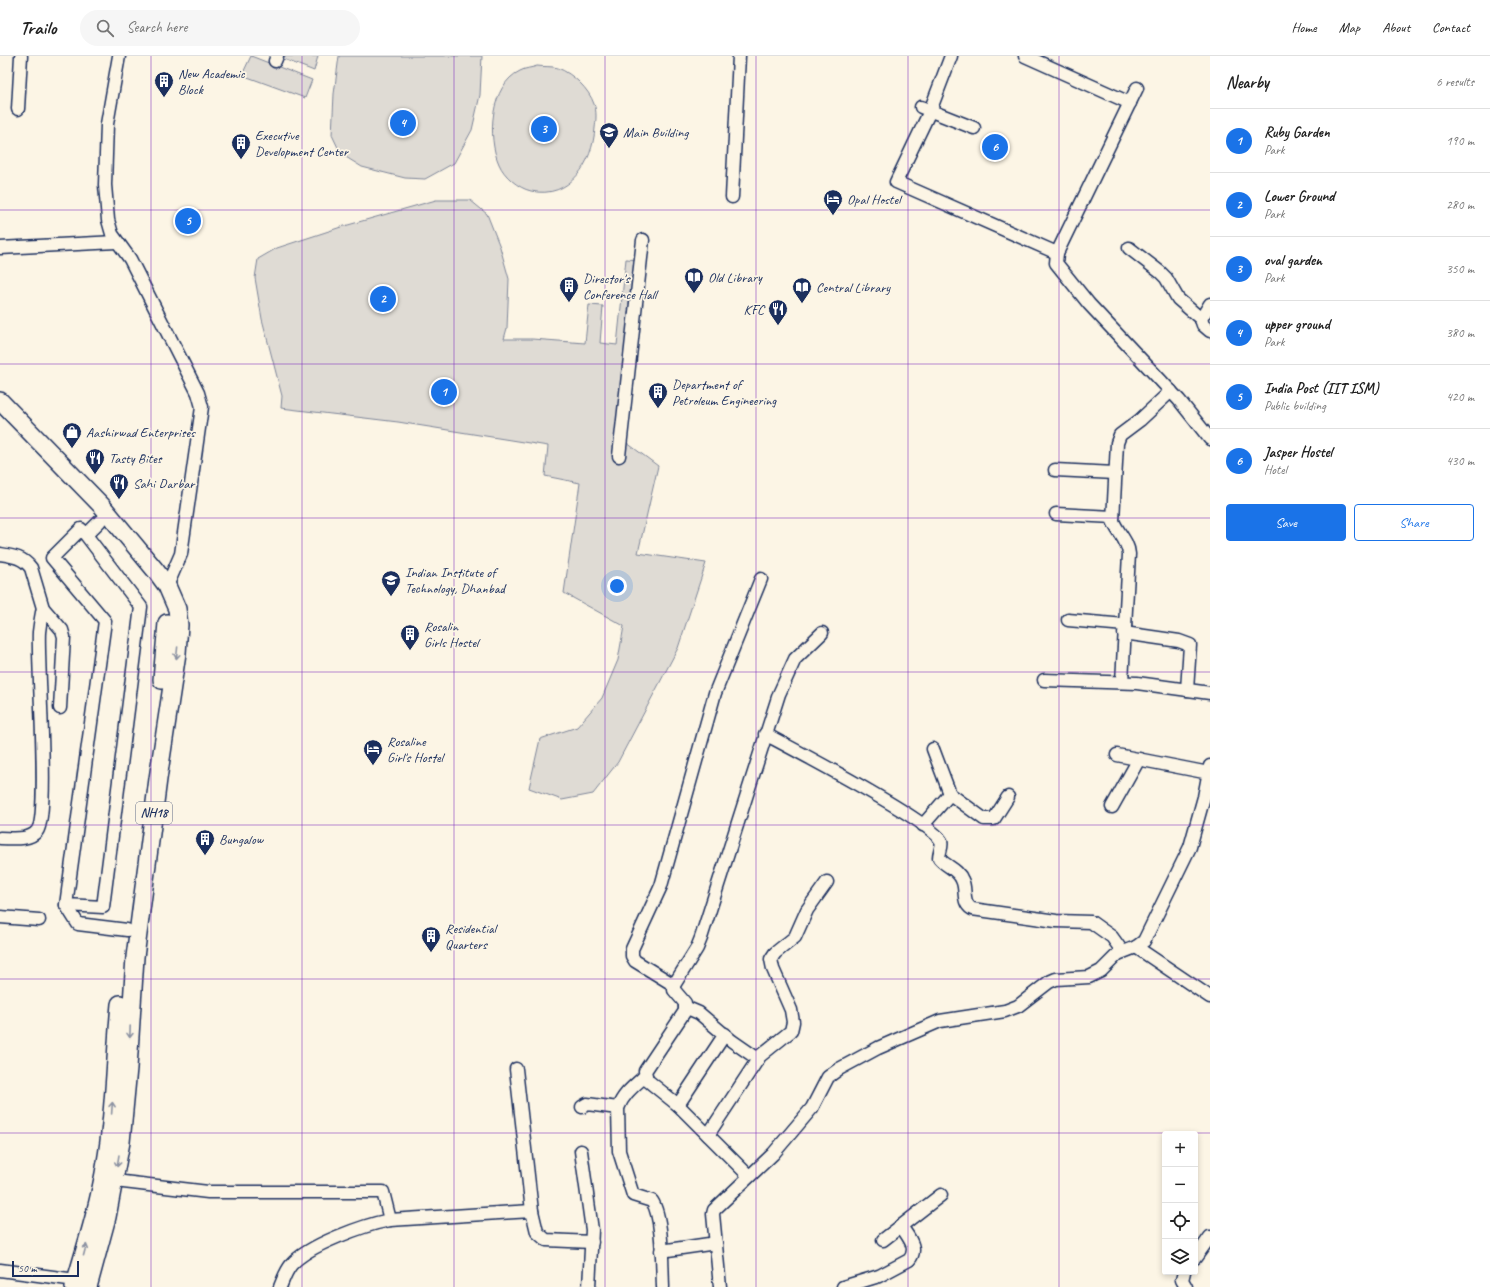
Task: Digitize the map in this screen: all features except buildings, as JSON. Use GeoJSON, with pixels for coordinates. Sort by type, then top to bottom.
{"type":"FeatureCollection","features":[{"type":"Feature","properties":{"kind":"highway","name":"NH18"},"geometry":{"type":"LineString","coordinates":[[0,401],[102,506],[167,586],[177,609],[179,625],[177,653],[142,895],[132,994],[125,1108],[115,1181],[79,1285]]}},
{"type":"Feature","properties":{"kind":"highway","name":"NH18"},"geometry":{"type":"LineString","coordinates":[[0,416],[42,457],[100,521],[153,585],[161,598],[167,619],[162,681],[127,930],[109,1142],[101,1186],[79,1285]]}},
{"type":"Feature","properties":{"kind":"street"},"geometry":{"type":"LineString","coordinates":[[18,109],[21,56]]}},
{"type":"Feature","properties":{"kind":"street"},"geometry":{"type":"LineString","coordinates":[[119,56],[107,124],[105,185],[108,220],[116,242],[130,259],[198,393],[202,407],[181,554],[167,586]]}},
{"type":"Feature","properties":{"kind":"street"},"geometry":{"type":"LineString","coordinates":[[732,197],[739,56]]}},
{"type":"Feature","properties":{"kind":"street"},"geometry":{"type":"LineString","coordinates":[[951,56],[926,109],[896,182],[1057,253]]}},
{"type":"Feature","properties":{"kind":"street"},"geometry":{"type":"LineString","coordinates":[[1025,56],[1130,103]]}},
{"type":"Feature","properties":{"kind":"street"},"geometry":{"type":"LineString","coordinates":[[1137,88],[1057,253],[1056,263],[1089,304],[1171,391],[1210,439]]}},
{"type":"Feature","properties":{"kind":"street"},"geometry":{"type":"LineString","coordinates":[[926,109],[974,128]]}},
{"type":"Feature","properties":{"kind":"street"},"geometry":{"type":"LineString","coordinates":[[619,456],[643,240]]}},
{"type":"Feature","properties":{"kind":"street"},"geometry":{"type":"LineString","coordinates":[[0,248],[116,242]]}},
{"type":"Feature","properties":{"kind":"street"},"geometry":{"type":"LineString","coordinates":[[1129,248],[1166,278],[1174,294],[1201,320],[1203,325],[1210,331]]}},
{"type":"Feature","properties":{"kind":"street"},"geometry":{"type":"LineString","coordinates":[[1201,320],[1210,304]]}},
{"type":"Feature","properties":{"kind":"street"},"geometry":{"type":"LineString","coordinates":[[1122,682],[1129,549],[1126,541],[1117,530],[1112,517],[1115,450],[1120,436],[1140,420],[1171,391]]}},
{"type":"Feature","properties":{"kind":"street"},"geometry":{"type":"LineString","coordinates":[[1054,470],[1114,473]]}},
{"type":"Feature","properties":{"kind":"street"},"geometry":{"type":"LineString","coordinates":[[1056,514],[1112,517]]}},
{"type":"Feature","properties":{"kind":"street"},"geometry":{"type":"LineString","coordinates":[[86,536],[100,521]]}},
{"type":"Feature","properties":{"kind":"street"},"geometry":{"type":"LineString","coordinates":[[66,905],[103,908],[141,607],[81,529],[52,558],[105,621],[66,905],[78,924],[127,930]]}},
{"type":"Feature","properties":{"kind":"street"},"geometry":{"type":"LineString","coordinates":[[0,554],[20,558],[28,563],[31,568],[43,608],[62,630],[64,637],[60,708]]}},
{"type":"Feature","properties":{"kind":"street"},"geometry":{"type":"LineString","coordinates":[[674,984],[635,961],[632,956],[632,949],[661,886],[715,693],[761,579]]}},
{"type":"Feature","properties":{"kind":"street"},"geometry":{"type":"LineString","coordinates":[[0,838],[25,838],[34,835],[39,830],[42,819],[43,776],[39,633],[43,608]]}},
{"type":"Feature","properties":{"kind":"street"},"geometry":{"type":"LineString","coordinates":[[1068,620],[1125,629],[1179,640],[1190,645],[1187,690]]}},
{"type":"Feature","properties":{"kind":"street"},"geometry":{"type":"LineString","coordinates":[[749,1176],[678,1105],[647,1080],[645,1071],[684,1014],[686,1007],[685,1003],[675,993],[674,984],[697,948],[701,938],[726,864],[765,734],[789,669],[795,659],[822,633]]}},
{"type":"Feature","properties":{"kind":"street"},"geometry":{"type":"LineString","coordinates":[[1044,680],[1122,682],[1210,693]]}},
{"type":"Feature","properties":{"kind":"street"},"geometry":{"type":"LineString","coordinates":[[765,734],[908,814],[939,837],[942,841],[939,858],[957,872],[962,878],[968,906],[972,909],[1029,918],[1091,922],[1107,933],[1122,951]]}},
{"type":"Feature","properties":{"kind":"street"},"geometry":{"type":"LineString","coordinates":[[933,749],[950,794],[965,806],[987,820],[994,819],[1008,797]]}},
{"type":"Feature","properties":{"kind":"street"},"geometry":{"type":"LineString","coordinates":[[720,1287],[714,1210],[773,1154],[812,1108],[825,1082],[840,1069],[878,1048],[940,1021],[1005,1011],[1018,1006],[1049,982],[1089,976],[1101,970],[1122,951],[1136,947],[1147,935],[1190,847],[1204,797],[1209,770],[1118,755]]}},
{"type":"Feature","properties":{"kind":"street"},"geometry":{"type":"LineString","coordinates":[[1112,807],[1139,759]]}},
{"type":"Feature","properties":{"kind":"street"},"geometry":{"type":"LineString","coordinates":[[923,825],[950,794]]}},
{"type":"Feature","properties":{"kind":"street"},"geometry":{"type":"LineString","coordinates":[[708,1135],[758,1059],[788,1034],[793,1022],[791,1010],[773,969],[771,959],[775,953],[795,937],[807,910],[827,882]]}},
{"type":"Feature","properties":{"kind":"street"},"geometry":{"type":"LineString","coordinates":[[0,917],[39,920]]}},
{"type":"Feature","properties":{"kind":"street"},"geometry":{"type":"LineString","coordinates":[[1136,947],[1210,997]]}},
{"type":"Feature","properties":{"kind":"street"},"geometry":{"type":"LineString","coordinates":[[686,1007],[699,1013],[758,1059]]}},
{"type":"Feature","properties":{"kind":"street"},"geometry":{"type":"LineString","coordinates":[[678,1105],[725,1034]]}},
{"type":"Feature","properties":{"kind":"street"},"geometry":{"type":"LineString","coordinates":[[516,1069],[532,1211],[537,1232],[546,1240],[592,1242]]}},
{"type":"Feature","properties":{"kind":"street"},"geometry":{"type":"LineString","coordinates":[[645,1076],[624,1096],[618,1108],[619,1152],[622,1166],[633,1195],[652,1201],[655,1206],[661,1251],[663,1287]]}},
{"type":"Feature","properties":{"kind":"street"},"geometry":{"type":"LineString","coordinates":[[582,1107],[586,1104],[618,1108]]}},
{"type":"Feature","properties":{"kind":"street"},"geometry":{"type":"LineString","coordinates":[[581,1151],[591,1213],[592,1242],[589,1287]]}},
{"type":"Feature","properties":{"kind":"street"},"geometry":{"type":"LineString","coordinates":[[115,1181],[208,1192],[383,1192],[390,1220]]}},
{"type":"Feature","properties":{"kind":"street"},"geometry":{"type":"LineString","coordinates":[[883,1240],[941,1195]]}},
{"type":"Feature","properties":{"kind":"street"},"geometry":{"type":"LineString","coordinates":[[280,1287],[291,1265],[308,1252],[374,1223],[390,1220],[532,1211]]}},
{"type":"Feature","properties":{"kind":"street"},"geometry":{"type":"LineString","coordinates":[[844,1287],[857,1285],[879,1276],[909,1260],[913,1256],[914,1247],[901,1226]]}},
{"type":"Feature","properties":{"kind":"street"},"geometry":{"type":"LineString","coordinates":[[1198,1254],[1210,1237]]}},
{"type":"Feature","properties":{"kind":"street"},"geometry":{"type":"LineString","coordinates":[[661,1251],[716,1244]]}},
{"type":"Feature","properties":{"kind":"street"},"geometry":{"type":"LineString","coordinates":[[0,1270],[79,1285]]}},
{"type":"Feature","properties":{"kind":"street"},"geometry":{"type":"LineString","coordinates":[[1183,1275],[1182,1280],[1186,1287]]}},
{"type":"Feature","properties":{"kind":"shaded area"},"geometry":{"type":"Polygon","coordinates":[[[251,56],[312,80],[305,98],[242,75],[251,56]]]}},
{"type":"Feature","properties":{"kind":"shaded area"},"geometry":{"type":"Polygon","coordinates":[[[282,56],[318,56],[314,71],[281,58],[282,56]]]}},
{"type":"Feature","properties":{"kind":"shaded area"},"geometry":{"type":"Polygon","coordinates":[[[339,56],[482,56],[480,95],[472,130],[454,163],[425,179],[405,178],[362,167],[341,154],[332,135],[334,94],[339,56]]]}},
{"type":"Feature","properties":{"kind":"shaded area"},"geometry":{"type":"Polygon","coordinates":[[[537,66],[558,68],[575,78],[592,98],[596,113],[596,122],[590,153],[577,176],[568,184],[557,190],[545,192],[531,191],[521,187],[504,173],[495,153],[492,127],[497,100],[502,88],[510,78],[520,71],[537,66]]]}},
{"type":"Feature","properties":{"kind":"shaded area"},"geometry":{"type":"Polygon","coordinates":[[[436,200],[470,200],[487,214],[500,247],[509,279],[507,328],[504,339],[532,339],[585,343],[589,305],[603,306],[600,343],[617,345],[626,259],[639,260],[623,440],[658,466],[638,553],[706,563],[678,648],[618,762],[593,794],[562,800],[529,788],[540,739],[577,727],[602,698],[618,660],[624,626],[564,593],[580,483],[545,476],[548,446],[398,422],[281,408],[282,396],[262,319],[255,278],[258,259],[277,248],[341,227],[436,200]]]}},
{"type":"Feature","properties":{"kind":"place","name":"New Academic Block"},"geometry":{"type":"Point","coordinates":[164,98]}},
{"type":"Feature","properties":{"kind":"place","name":"upper ground"},"geometry":{"type":"Point","coordinates":[403,123]}},
{"type":"Feature","properties":{"kind":"place","name":"oval garden"},"geometry":{"type":"Point","coordinates":[544,129]}},
{"type":"Feature","properties":{"kind":"place","name":"Jasper Hostel"},"geometry":{"type":"Point","coordinates":[995,147]}},
{"type":"Feature","properties":{"kind":"place","name":"Main Building"},"geometry":{"type":"Point","coordinates":[609,149]}},
{"type":"Feature","properties":{"kind":"place","name":"Executive Development Center"},"geometry":{"type":"Point","coordinates":[241,160]}},
{"type":"Feature","properties":{"kind":"place","name":"Opal Hostel"},"geometry":{"type":"Point","coordinates":[833,216]}},
{"type":"Feature","properties":{"kind":"place","name":"India Post (IIT ISM)"},"geometry":{"type":"Point","coordinates":[188,221]}},
{"type":"Feature","properties":{"kind":"place","name":"Old Library"},"geometry":{"type":"Point","coordinates":[694,294]}},
{"type":"Feature","properties":{"kind":"place","name":"Lower Ground"},"geometry":{"type":"Point","coordinates":[383,299]}},
{"type":"Feature","properties":{"kind":"place","name":"Director's Conference Hall"},"geometry":{"type":"Point","coordinates":[569,303]}},
{"type":"Feature","properties":{"kind":"place","name":"Central Library"},"geometry":{"type":"Point","coordinates":[802,304]}},
{"type":"Feature","properties":{"kind":"place","name":"KFC"},"geometry":{"type":"Point","coordinates":[778,326]}},
{"type":"Feature","properties":{"kind":"place","name":"Ruby Garden"},"geometry":{"type":"Point","coordinates":[444,392]}},
{"type":"Feature","properties":{"kind":"place","name":"Department of Petroleum Engineering"},"geometry":{"type":"Point","coordinates":[658,409]}},
{"type":"Feature","properties":{"kind":"place","name":"Aashirwad Enterprises"},"geometry":{"type":"Point","coordinates":[72,449]}},
{"type":"Feature","properties":{"kind":"place","name":"Tasty Bites"},"geometry":{"type":"Point","coordinates":[95,475]}},
{"type":"Feature","properties":{"kind":"place","name":"Sahi Darbar"},"geometry":{"type":"Point","coordinates":[119,500]}},
{"type":"Feature","properties":{"kind":"place","name":"Indian Institute of Technology, Dhanbad"},"geometry":{"type":"Point","coordinates":[391,597]}},
{"type":"Feature","properties":{"kind":"place","name":"Rosalin Girls Hostel"},"geometry":{"type":"Point","coordinates":[410,651]}},
{"type":"Feature","properties":{"kind":"place","name":"Rosaline Girl's Hostel"},"geometry":{"type":"Point","coordinates":[373,766]}},
{"type":"Feature","properties":{"kind":"place","name":"Bungalow"},"geometry":{"type":"Point","coordinates":[205,856]}},
{"type":"Feature","properties":{"kind":"place","name":"Residential Quarters"},"geometry":{"type":"Point","coordinates":[431,953]}}]}
